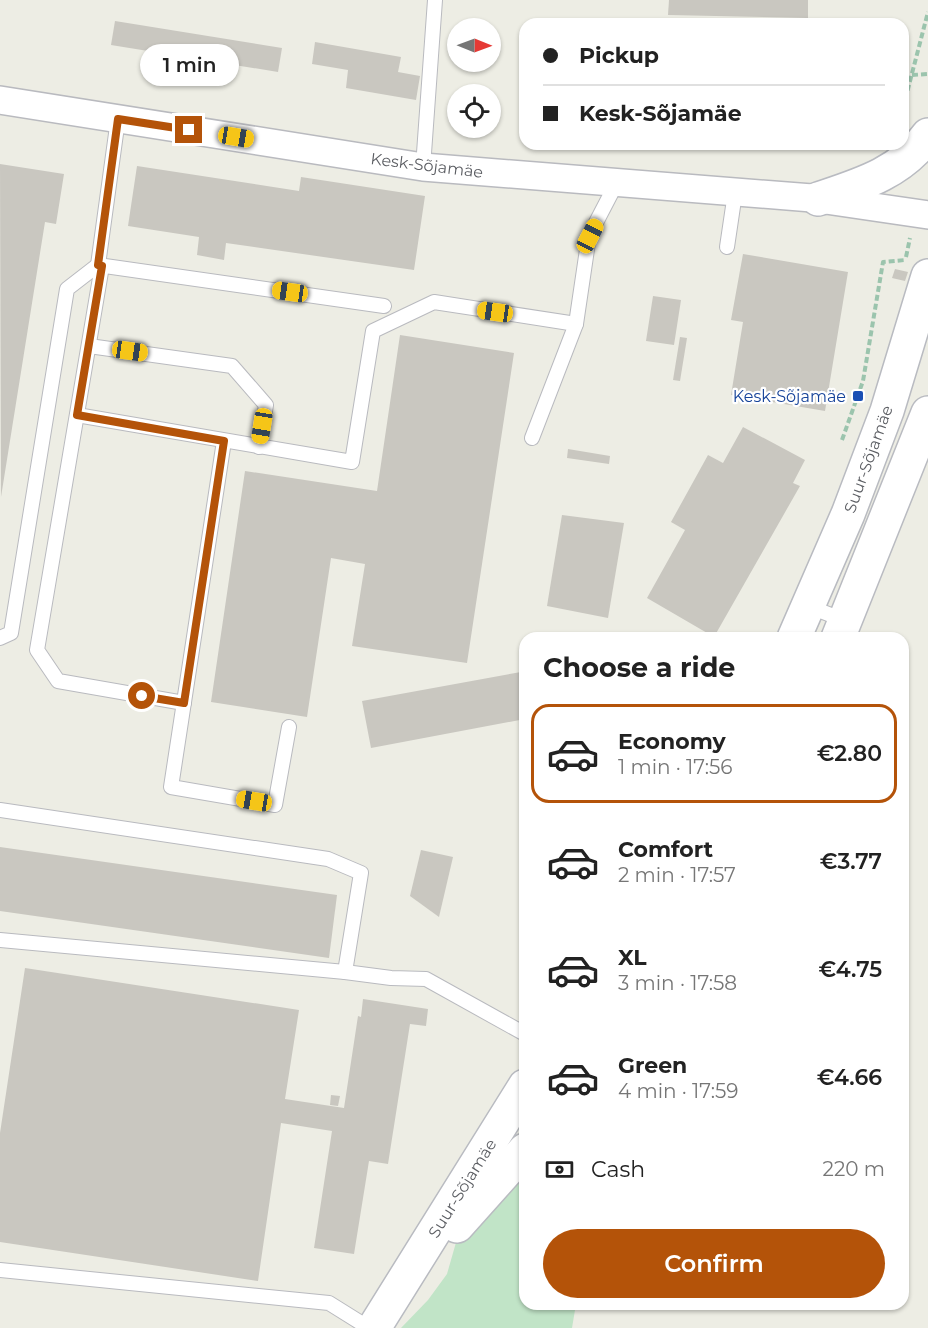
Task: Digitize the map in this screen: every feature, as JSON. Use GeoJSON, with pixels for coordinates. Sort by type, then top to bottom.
{"type":"FeatureCollection","features":[{"type":"Feature","properties":{"kind":"main road"},"geometry":{"type":"LineString","coordinates":[[818,199],[873,180],[906,161],[928,135]]}},
{"type":"Feature","properties":{"kind":"main road","name":"Suur-Sõjamäe"},"geometry":{"type":"LineString","coordinates":[[797,632],[848,514],[886,411],[917,268]]}},
{"type":"Feature","properties":{"kind":"main road"},"geometry":{"type":"LineString","coordinates":[[842,629],[928,413]]}},
{"type":"Feature","properties":{"kind":"main road","name":"Suur-Sõjamäe"},"geometry":{"type":"LineString","coordinates":[[375,1328],[519,1096]]}},
{"type":"Feature","properties":{"kind":"main road","name":"Suur-Sõjamäe"},"geometry":{"type":"LineString","coordinates":[[399,1290],[515,1161]]}},
{"type":"Feature","properties":{"kind":"street","name":"Kesk-Sõjamäe"},"geometry":{"type":"LineString","coordinates":[[0,100],[423,167],[818,199],[928,215]]}},
{"type":"Feature","properties":{"kind":"lane"},"geometry":{"type":"LineString","coordinates":[[423,167],[435,0]]}},
{"type":"Feature","properties":{"kind":"lane"},"geometry":{"type":"LineString","coordinates":[[118,119],[89,346],[37,650],[58,681],[184,703]]}},
{"type":"Feature","properties":{"kind":"lane"},"geometry":{"type":"LineString","coordinates":[[532,438],[576,324],[590,236],[616,184]]}},
{"type":"Feature","properties":{"kind":"lane"},"geometry":{"type":"LineString","coordinates":[[728,247],[735,192]]}},
{"type":"Feature","properties":{"kind":"lane"},"geometry":{"type":"LineString","coordinates":[[0,638],[10,633],[67,289],[100,266],[384,306]]}},
{"type":"Feature","properties":{"kind":"lane"},"geometry":{"type":"LineString","coordinates":[[77,415],[352,462],[374,331],[434,302],[576,324]]}},
{"type":"Feature","properties":{"kind":"lane"},"geometry":{"type":"LineString","coordinates":[[89,346],[232,366],[266,405],[259,447]]}},
{"type":"Feature","properties":{"kind":"lane"},"geometry":{"type":"LineString","coordinates":[[224,441],[171,787],[275,805],[289,727]]}},
{"type":"Feature","properties":{"kind":"lane"},"geometry":{"type":"LineString","coordinates":[[808,606],[842,629]]}},
{"type":"Feature","properties":{"kind":"lane"},"geometry":{"type":"LineString","coordinates":[[0,810],[328,859],[361,873],[345,972]]}},
{"type":"Feature","properties":{"kind":"lane"},"geometry":{"type":"LineString","coordinates":[[0,940],[391,978],[426,979],[519,1032]]}},
{"type":"Feature","properties":{"kind":"lane"},"geometry":{"type":"LineString","coordinates":[[0,1270],[328,1303],[369,1328]]}},
{"type":"Feature","properties":{"kind":"path"},"geometry":{"type":"LineString","coordinates":[[909,86],[928,12]]}},
{"type":"Feature","properties":{"kind":"path"},"geometry":{"type":"LineString","coordinates":[[912,75],[928,74]]}},
{"type":"Feature","properties":{"kind":"path"},"geometry":{"type":"LineString","coordinates":[[838,451],[862,381],[883,262],[917,268]]}},
{"type":"Feature","properties":{"kind":"green space"},"geometry":{"type":"Polygon","coordinates":[[[519,1171],[519,1310],[575,1310],[572,1328],[401,1328],[428,1300],[447,1274],[457,1239],[519,1171]]]}},
{"type":"Feature","properties":{"kind":"building"},"geometry":{"type":"Polygon","coordinates":[[[669,0],[808,0],[808,18],[668,15],[669,0]]]}},
{"type":"Feature","properties":{"kind":"building"},"geometry":{"type":"Polygon","coordinates":[[[115,21],[282,48],[278,72],[111,45],[115,21]]]}},
{"type":"Feature","properties":{"kind":"building"},"geometry":{"type":"Polygon","coordinates":[[[315,42],[401,57],[398,72],[420,76],[416,100],[346,88],[348,70],[312,64],[315,42]]]}},
{"type":"Feature","properties":{"kind":"building"},"geometry":{"type":"Polygon","coordinates":[[[0,164],[64,174],[56,224],[45,222],[1,497],[0,164]]]}},
{"type":"Feature","properties":{"kind":"building"},"geometry":{"type":"Polygon","coordinates":[[[137,166],[299,191],[301,177],[425,196],[414,270],[226,243],[224,260],[197,255],[199,237],[128,226],[137,166]]]}},
{"type":"Feature","properties":{"kind":"building"},"geometry":{"type":"Polygon","coordinates":[[[743,254],[848,272],[825,411],[731,395],[743,322],[731,320],[743,254]]]}},
{"type":"Feature","properties":{"kind":"building"},"geometry":{"type":"Polygon","coordinates":[[[895,269],[908,272],[905,281],[892,278],[895,269]]]}},
{"type":"Feature","properties":{"kind":"building"},"geometry":{"type":"Polygon","coordinates":[[[653,296],[681,300],[674,345],[646,341],[653,296]]]}},
{"type":"Feature","properties":{"kind":"building"},"geometry":{"type":"Polygon","coordinates":[[[400,335],[514,353],[467,663],[352,646],[365,564],[331,558],[307,717],[211,702],[245,471],[377,491],[400,335]]]}},
{"type":"Feature","properties":{"kind":"building"},"geometry":{"type":"Polygon","coordinates":[[[680,337],[687,338],[680,381],[673,380],[680,337]]]}},
{"type":"Feature","properties":{"kind":"building"},"geometry":{"type":"Polygon","coordinates":[[[743,427],[805,460],[793,483],[800,486],[717,632],[705,632],[647,598],[685,530],[671,522],[708,455],[723,463],[743,427]]]}},
{"type":"Feature","properties":{"kind":"building"},"geometry":{"type":"Polygon","coordinates":[[[568,449],[610,456],[609,464],[567,458],[568,449]]]}},
{"type":"Feature","properties":{"kind":"building"},"geometry":{"type":"Polygon","coordinates":[[[562,515],[624,523],[608,618],[547,606],[562,515]]]}},
{"type":"Feature","properties":{"kind":"building"},"geometry":{"type":"Polygon","coordinates":[[[519,672],[519,720],[371,748],[362,701],[519,672]]]}},
{"type":"Feature","properties":{"kind":"building"},"geometry":{"type":"Polygon","coordinates":[[[0,847],[337,895],[329,958],[0,911],[0,847]]]}},
{"type":"Feature","properties":{"kind":"building"},"geometry":{"type":"Polygon","coordinates":[[[421,850],[453,857],[439,917],[410,896],[421,850]]]}},
{"type":"Feature","properties":{"kind":"building"},"geometry":{"type":"Polygon","coordinates":[[[25,968],[299,1010],[285,1099],[344,1108],[358,1016],[361,1017],[363,999],[428,1009],[426,1026],[410,1024],[388,1164],[369,1161],[354,1254],[314,1248],[332,1131],[281,1123],[258,1281],[0,1242],[0,1133],[25,968]]]}},
{"type":"Feature","properties":{"kind":"building"},"geometry":{"type":"Polygon","coordinates":[[[331,1095],[340,1096],[338,1106],[330,1105],[331,1095]]]}},
{"type":"Feature","properties":{"kind":"place","name":"Kesk-Sõjamäe"},"geometry":{"type":"Point","coordinates":[858,396]}},
{"type":"Feature","properties":{"kind":"route"},"geometry":{"type":"LineString","coordinates":[[142,696],[184,703],[224,441],[77,415],[102,266],[98,265],[118,119],[189,130]]}}]}
